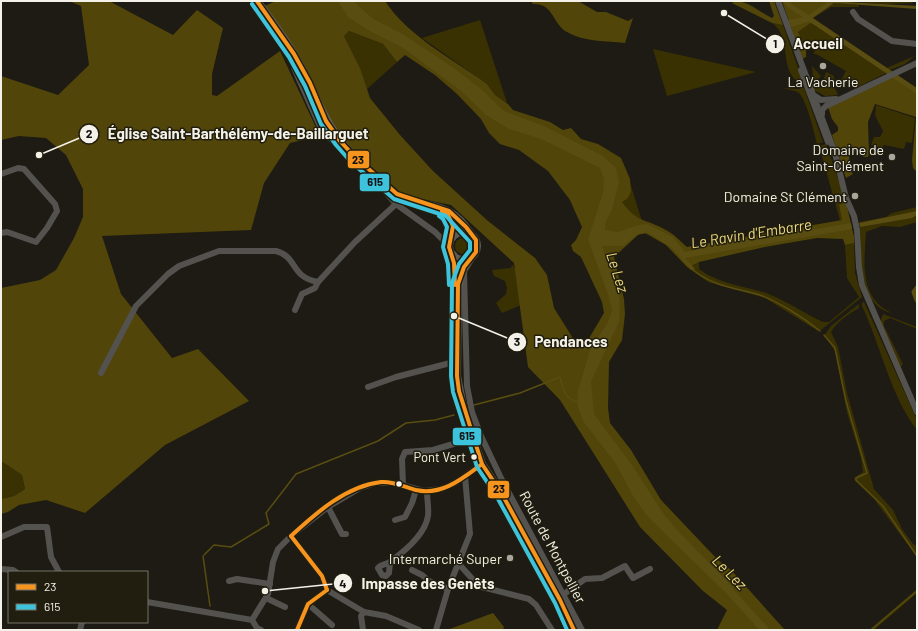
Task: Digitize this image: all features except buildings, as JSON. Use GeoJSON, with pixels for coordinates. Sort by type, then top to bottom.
{"type":"FeatureCollection","features":[{"type":"Feature","properties":{"kind":"main road"},"geometry":{"type":"LineString","coordinates":[[257,1],[294,54],[310,83],[326,121],[340,141],[355,157],[397,194],[409,200],[434,205],[449,211],[476,240],[477,248],[471,258],[459,259],[453,255],[451,242],[452,221],[448,215],[434,205]]}},
{"type":"Feature","properties":{"kind":"main road"},"geometry":{"type":"LineString","coordinates":[[451,242],[459,233],[471,234]]}},
{"type":"Feature","properties":{"kind":"main road","name":"Route de Montpellier"},"geometry":{"type":"LineString","coordinates":[[453,255],[457,306],[459,391],[482,464],[505,499],[560,600],[574,630]]}},
{"type":"Feature","properties":{"kind":"main road","name":"Route de Montpellier"},"geometry":{"type":"LineString","coordinates":[[457,306],[458,284],[464,267],[471,258]]}},
{"type":"Feature","properties":{"kind":"street"},"geometry":{"type":"LineString","coordinates":[[778,1],[783,19],[817,106],[840,172]]}},
{"type":"Feature","properties":{"kind":"street"},"geometry":{"type":"LineString","coordinates":[[853,12],[858,19],[892,41],[917,44]]}},
{"type":"Feature","properties":{"kind":"street"},"geometry":{"type":"LineString","coordinates":[[817,106],[845,96],[917,63]]}},
{"type":"Feature","properties":{"kind":"street"},"geometry":{"type":"LineString","coordinates":[[294,68],[322,131],[377,182],[396,204],[451,242]]}},
{"type":"Feature","properties":{"kind":"street"},"geometry":{"type":"LineString","coordinates":[[812,94],[826,103]]}},
{"type":"Feature","properties":{"kind":"street"},"geometry":{"type":"LineString","coordinates":[[822,116],[822,110],[826,103]]}},
{"type":"Feature","properties":{"kind":"street"},"geometry":{"type":"LineString","coordinates":[[817,106],[822,116],[857,230],[858,267],[862,285],[917,412]]}},
{"type":"Feature","properties":{"kind":"street"},"geometry":{"type":"LineString","coordinates":[[1,174],[18,168],[24,169],[55,204],[57,211],[47,228],[36,242],[6,232],[1,233]]}},
{"type":"Feature","properties":{"kind":"street"},"geometry":{"type":"LineString","coordinates":[[295,310],[302,294],[315,288],[318,282],[355,242],[396,204]]}},
{"type":"Feature","properties":{"kind":"street"},"geometry":{"type":"LineString","coordinates":[[101,373],[136,306],[168,274],[179,266],[219,251],[276,251],[289,258],[301,276],[318,282]]}},
{"type":"Feature","properties":{"kind":"street","name":"Route de Montpellier"},"geometry":{"type":"LineString","coordinates":[[464,267],[466,374],[472,412],[481,436],[501,478],[582,630]]}},
{"type":"Feature","properties":{"kind":"street"},"geometry":{"type":"LineString","coordinates":[[368,387],[416,371],[458,361]]}},
{"type":"Feature","properties":{"kind":"street"},"geometry":{"type":"LineString","coordinates":[[403,485],[402,459],[405,452],[433,450],[460,442]]}},
{"type":"Feature","properties":{"kind":"street"},"geometry":{"type":"LineString","coordinates":[[252,620],[266,598],[276,554],[291,536],[328,506],[346,495],[368,485],[385,482],[403,485],[416,490],[427,491],[446,487],[482,464]]}},
{"type":"Feature","properties":{"kind":"street"},"geometry":{"type":"LineString","coordinates":[[436,630],[448,589],[470,534],[465,476]]}},
{"type":"Feature","properties":{"kind":"street"},"geometry":{"type":"LineString","coordinates":[[395,520],[401,520],[405,517],[412,503],[416,490]]}},
{"type":"Feature","properties":{"kind":"street"},"geometry":{"type":"LineString","coordinates":[[390,562],[419,535],[424,527],[428,515],[427,491]]}},
{"type":"Feature","properties":{"kind":"street"},"geometry":{"type":"LineString","coordinates":[[328,506],[342,534],[346,534]]}},
{"type":"Feature","properties":{"kind":"street"},"geometry":{"type":"LineString","coordinates":[[1,537],[24,527],[47,527],[51,557],[58,571]]}},
{"type":"Feature","properties":{"kind":"street"},"geometry":{"type":"LineString","coordinates":[[291,536],[322,576],[327,590],[353,604],[364,612],[386,616],[419,630]]}},
{"type":"Feature","properties":{"kind":"street"},"geometry":{"type":"LineString","coordinates":[[458,563],[482,587],[529,599],[536,605],[552,630]]}},
{"type":"Feature","properties":{"kind":"street"},"geometry":{"type":"LineString","coordinates":[[564,594],[585,579],[602,578],[621,567],[625,566],[633,578],[650,569]]}},
{"type":"Feature","properties":{"kind":"street"},"geometry":{"type":"LineString","coordinates":[[1,569],[14,571]]}},
{"type":"Feature","properties":{"kind":"street"},"geometry":{"type":"LineString","coordinates":[[412,570],[422,575],[429,581],[448,589]]}},
{"type":"Feature","properties":{"kind":"street"},"geometry":{"type":"LineString","coordinates":[[229,581],[237,579],[270,584]]}},
{"type":"Feature","properties":{"kind":"street"},"geometry":{"type":"LineString","coordinates":[[297,630],[308,604],[327,590]]}},
{"type":"Feature","properties":{"kind":"street"},"geometry":{"type":"LineString","coordinates":[[266,598],[284,607]]}},
{"type":"Feature","properties":{"kind":"street"},"geometry":{"type":"LineString","coordinates":[[148,602],[252,620],[261,630]]}},
{"type":"Feature","properties":{"kind":"street"},"geometry":{"type":"LineString","coordinates":[[308,604],[332,625]]}},
{"type":"Feature","properties":{"kind":"street"},"geometry":{"type":"LineString","coordinates":[[363,630],[361,616],[364,612]]}},
{"type":"Feature","properties":{"kind":"street"},"geometry":{"type":"LineString","coordinates":[[300,621],[304,630]]}},
{"type":"Feature","properties":{"kind":"shaded area"},"geometry":{"type":"Polygon","coordinates":[[[69,1],[109,1],[173,35],[197,10],[223,28],[212,74],[212,95],[217,96],[280,51],[320,136],[290,143],[264,183],[251,230],[102,236],[121,294],[172,358],[198,349],[249,401],[165,445],[85,513],[46,500],[19,505],[8,512],[1,514],[1,499],[14,496],[25,489],[22,475],[1,461],[1,288],[40,280],[56,270],[74,238],[83,217],[83,189],[66,155],[46,138],[19,136],[1,140],[1,76],[58,95],[89,65],[81,6],[69,1]]]}},
{"type":"Feature","properties":{"kind":"shaded area"},"geometry":{"type":"Polygon","coordinates":[[[276,1],[385,1],[406,26],[432,47],[487,84],[495,95],[508,104],[513,110],[550,122],[563,130],[571,128],[581,139],[598,144],[621,158],[630,179],[631,191],[628,198],[622,202],[627,209],[637,217],[667,231],[687,247],[842,220],[839,205],[846,202],[854,243],[845,245],[843,239],[817,238],[765,247],[699,262],[688,268],[666,245],[645,233],[638,235],[614,257],[624,299],[625,314],[622,340],[609,362],[608,408],[610,423],[631,450],[661,500],[718,560],[732,571],[785,630],[717,630],[727,610],[703,591],[640,527],[560,400],[528,367],[514,263],[451,205],[397,194],[329,126],[310,83],[262,7],[276,1]],[[349,31],[344,36],[360,68],[370,98],[400,135],[433,171],[488,221],[535,258],[547,275],[554,308],[579,348],[588,340],[604,313],[602,302],[581,257],[573,251],[571,245],[576,240],[582,227],[570,200],[548,171],[519,150],[500,144],[489,133],[481,119],[457,94],[435,75],[405,55],[397,62],[383,44],[349,31]]]}},
{"type":"Feature","properties":{"kind":"shaded area"},"geometry":{"type":"Polygon","coordinates":[[[338,1],[353,1],[372,18],[406,36],[480,88],[504,111],[544,126],[603,156],[616,168],[619,182],[612,210],[605,223],[605,230],[618,232],[647,224],[673,237],[685,252],[740,240],[754,240],[851,223],[852,229],[685,258],[695,269],[691,270],[672,248],[648,233],[638,234],[623,246],[602,246],[619,294],[620,310],[619,322],[591,382],[594,414],[632,465],[663,513],[676,529],[729,583],[743,602],[738,605],[648,517],[634,498],[616,464],[583,421],[577,404],[578,391],[590,350],[608,322],[612,311],[609,297],[588,240],[603,192],[604,179],[600,168],[541,139],[509,129],[486,115],[461,91],[403,48],[368,30],[348,17],[338,1]]]}},
{"type":"Feature","properties":{"kind":"shaded area"},"geometry":{"type":"Polygon","coordinates":[[[531,1],[578,1],[597,12],[606,12],[628,21],[633,18],[625,43],[581,38],[567,32],[562,28],[549,10],[545,7],[533,4],[531,1]]]}},
{"type":"Feature","properties":{"kind":"shaded area"},"geometry":{"type":"Polygon","coordinates":[[[735,1],[745,3],[772,18],[774,16],[769,1],[774,1],[783,25],[772,23],[732,3],[735,1]]]}},
{"type":"Feature","properties":{"kind":"shaded area"},"geometry":{"type":"Polygon","coordinates":[[[782,1],[831,1],[807,18],[812,22],[798,32],[806,48],[806,57],[802,59],[782,1]]]}},
{"type":"Feature","properties":{"kind":"shaded area"},"geometry":{"type":"Polygon","coordinates":[[[829,1],[917,6],[917,9],[834,3],[807,22],[791,27],[788,20],[806,17],[829,1]]]}},
{"type":"Feature","properties":{"kind":"shaded area"},"geometry":{"type":"Polygon","coordinates":[[[841,1],[911,1],[913,3],[886,4],[841,1]]]}},
{"type":"Feature","properties":{"kind":"shaded area"},"geometry":{"type":"Polygon","coordinates":[[[834,3],[859,5],[859,7],[831,7],[813,18],[887,68],[914,56],[905,64],[887,71],[811,20],[814,15],[834,3]]]}},
{"type":"Feature","properties":{"kind":"shaded area"},"geometry":{"type":"Polygon","coordinates":[[[480,20],[507,103],[495,95],[487,84],[422,38],[480,20]]]}},
{"type":"Feature","properties":{"kind":"shaded area"},"geometry":{"type":"Polygon","coordinates":[[[812,22],[886,73],[854,89],[853,81],[849,78],[845,84],[841,80],[846,71],[816,54],[813,54],[815,51],[808,45],[803,46],[798,32],[812,22]]]}},
{"type":"Feature","properties":{"kind":"shaded area"},"geometry":{"type":"Polygon","coordinates":[[[772,23],[783,25],[802,79],[801,81],[797,81],[788,68],[782,36],[772,23]]]}},
{"type":"Feature","properties":{"kind":"shaded area"},"geometry":{"type":"Polygon","coordinates":[[[349,31],[383,44],[397,62],[366,90],[360,68],[344,36],[349,31]]]}},
{"type":"Feature","properties":{"kind":"shaded area"},"geometry":{"type":"Polygon","coordinates":[[[653,49],[756,72],[667,96],[653,49]]]}},
{"type":"Feature","properties":{"kind":"shaded area"},"geometry":{"type":"Polygon","coordinates":[[[812,66],[821,76],[817,80],[819,83],[823,81],[826,72],[834,76],[834,79],[838,82],[834,86],[838,95],[825,96],[814,90],[812,66]]]}},
{"type":"Feature","properties":{"kind":"shaded area"},"geometry":{"type":"Polygon","coordinates":[[[893,77],[917,92],[917,172],[913,168],[912,160],[916,117],[875,104],[868,122],[868,157],[863,157],[864,149],[858,148],[855,152],[849,153],[850,169],[853,174],[846,178],[832,135],[838,131],[838,127],[832,119],[828,107],[893,77]]]}},
{"type":"Feature","properties":{"kind":"shaded area"},"geometry":{"type":"Polygon","coordinates":[[[799,86],[804,88],[823,142],[817,144],[810,117],[802,97],[797,92],[784,88],[800,89],[799,86]]]}},
{"type":"Feature","properties":{"kind":"shaded area"},"geometry":{"type":"Polygon","coordinates":[[[876,105],[915,118],[912,143],[906,142],[904,149],[884,145],[882,148],[871,145],[874,137],[880,137],[883,131],[875,115],[876,105]]]}},
{"type":"Feature","properties":{"kind":"shaded area"},"geometry":{"type":"Polygon","coordinates":[[[826,144],[846,202],[839,206],[843,220],[840,220],[819,146],[826,144]]]}},
{"type":"Feature","properties":{"kind":"shaded area"},"geometry":{"type":"Polygon","coordinates":[[[629,180],[642,221],[615,212],[629,180]]]}},
{"type":"Feature","properties":{"kind":"shaded area"},"geometry":{"type":"Polygon","coordinates":[[[917,207],[917,222],[900,227],[882,226],[866,232],[865,267],[869,289],[881,306],[892,313],[881,309],[872,300],[867,289],[861,262],[860,222],[886,217],[892,213],[917,207]]]}},
{"type":"Feature","properties":{"kind":"shaded area"},"geometry":{"type":"Polygon","coordinates":[[[917,211],[917,215],[912,218],[860,227],[859,223],[917,211]]]}},
{"type":"Feature","properties":{"kind":"shaded area"},"geometry":{"type":"Polygon","coordinates":[[[460,238],[466,238],[471,243],[469,252],[466,254],[460,254],[455,249],[455,243],[460,238]]]}},
{"type":"Feature","properties":{"kind":"shaded area"},"geometry":{"type":"Polygon","coordinates":[[[854,243],[855,273],[862,297],[818,331],[765,298],[708,282],[688,268],[699,262],[699,269],[715,278],[766,293],[823,322],[829,322],[859,297],[847,278],[845,245],[854,243]]]}},
{"type":"Feature","properties":{"kind":"shaded area"},"geometry":{"type":"Polygon","coordinates":[[[512,264],[519,275],[526,303],[502,313],[496,303],[506,294],[507,288],[505,281],[494,276],[492,270],[511,268],[512,264]]]}},
{"type":"Feature","properties":{"kind":"shaded area"},"geometry":{"type":"Polygon","coordinates":[[[864,302],[917,420],[917,430],[893,386],[862,306],[862,303],[864,302]]]}},
{"type":"Feature","properties":{"kind":"shaded area"},"geometry":{"type":"Polygon","coordinates":[[[859,304],[859,308],[840,321],[831,332],[838,347],[847,393],[874,489],[893,510],[902,529],[913,544],[917,546],[917,557],[874,499],[855,481],[854,478],[863,472],[861,458],[847,412],[835,352],[824,336],[831,326],[859,304]]]}},
{"type":"Feature","properties":{"kind":"shaded area"},"geometry":{"type":"Polygon","coordinates":[[[883,314],[917,327],[917,329],[890,318],[884,321],[884,326],[903,364],[900,367],[880,322],[883,314]]]}},
{"type":"Feature","properties":{"kind":"shaded area"},"geometry":{"type":"Polygon","coordinates":[[[1,461],[22,475],[25,489],[14,496],[1,499],[1,461]]]}},
{"type":"Feature","properties":{"kind":"shaded area"},"geometry":{"type":"Polygon","coordinates":[[[917,589],[917,593],[874,630],[869,630],[917,589]]]}},
{"type":"Feature","properties":{"kind":"shaded area"},"geometry":{"type":"Polygon","coordinates":[[[493,613],[504,627],[503,630],[447,630],[493,613]]]}},
{"type":"Feature","properties":{"kind":"waterway"},"geometry":{"type":"LineString","coordinates":[[786,1],[789,5],[917,91]]}},
{"type":"Feature","properties":{"kind":"waterway"},"geometry":{"type":"LineString","coordinates":[[692,269],[716,283],[760,295],[775,302],[799,316],[820,331]]}},
{"type":"Feature","properties":{"kind":"waterway"},"geometry":{"type":"LineString","coordinates":[[917,288],[914,292],[917,300]]}},
{"type":"Feature","properties":{"kind":"waterway"},"geometry":{"type":"LineString","coordinates":[[824,335],[835,348],[846,401],[867,473],[856,478],[856,480],[883,506],[917,556]]}},
{"type":"Feature","properties":{"kind":"waterway"},"geometry":{"type":"LineString","coordinates":[[474,405],[520,393],[560,377],[565,393],[571,399],[579,403]]}},
{"type":"Feature","properties":{"kind":"waterway"},"geometry":{"type":"LineString","coordinates":[[204,555],[214,545],[231,547],[269,524],[266,513],[296,474],[378,441],[406,423],[435,420],[454,415]]}},
{"type":"Feature","properties":{"kind":"waterway"},"geometry":{"type":"LineString","coordinates":[[203,556],[210,606]]}},
{"type":"Feature","properties":{"kind":"waterway"},"geometry":{"type":"LineString","coordinates":[[871,630],[917,591]]}},
{"type":"Feature","properties":{"kind":"waterway","name":"Le Lez"},"geometry":{"type":"LineString","coordinates":[[733,595],[765,630]]}},
{"type":"Feature","properties":{"kind":"transit line","name":"23"},"geometry":{"type":"LineString","coordinates":[[257,1],[294,54],[310,83],[326,121],[340,141],[355,157],[397,194],[449,211],[466,227],[476,240],[476,252],[464,267],[458,284],[457,376],[459,391],[482,464],[502,494],[560,600],[574,630]]}},
{"type":"Feature","properties":{"kind":"transit line","name":"615"},"geometry":{"type":"LineString","coordinates":[[252,4],[289,57],[305,86],[321,124],[336,145],[351,162],[394,199],[446,216],[470,242],[470,250],[459,264],[452,283],[451,376],[453,392],[477,467],[497,497],[555,603],[567,630]]}},
{"type":"Feature","properties":{"kind":"transit line","name":"23"},"geometry":{"type":"LineString","coordinates":[[442,211],[448,215],[453,226],[449,247],[454,263],[455,285]]}},
{"type":"Feature","properties":{"kind":"transit line","name":"615"},"geometry":{"type":"LineString","coordinates":[[439,216],[443,219],[447,227],[443,247],[448,264],[449,285]]}},
{"type":"Feature","properties":{"kind":"transit line","name":"23"},"geometry":{"type":"LineString","coordinates":[[291,536],[332,502],[356,489],[385,482],[394,483],[416,490],[435,490],[460,480],[482,464]]}},
{"type":"Feature","properties":{"kind":"transit line","name":"23"},"geometry":{"type":"LineString","coordinates":[[291,536],[322,576],[327,590]]}},
{"type":"Feature","properties":{"kind":"transit line","name":"23"},"geometry":{"type":"LineString","coordinates":[[297,630],[308,604],[327,590]]}},
{"type":"Feature","properties":{"kind":"place","name":"Accueil"},"geometry":{"type":"Point","coordinates":[724,13]}},
{"type":"Feature","properties":{"kind":"place","name":"La Vacherie"},"geometry":{"type":"Point","coordinates":[823,66]}},
{"type":"Feature","properties":{"kind":"place","name":"Église Saint-Barthélémy-de-Baillarguet"},"geometry":{"type":"Point","coordinates":[39,155]}},
{"type":"Feature","properties":{"kind":"place","name":"Domaine de Saint-Clément"},"geometry":{"type":"Point","coordinates":[892,157]}},
{"type":"Feature","properties":{"kind":"place","name":"Domaine St Clément"},"geometry":{"type":"Point","coordinates":[855,196]}},
{"type":"Feature","properties":{"kind":"place","name":"Pendances"},"geometry":{"type":"Point","coordinates":[454,316]}},
{"type":"Feature","properties":{"kind":"place","name":"Pont Vert"},"geometry":{"type":"Point","coordinates":[474,457]}},
{"type":"Feature","properties":{"kind":"place","name":"Intermarché Super"},"geometry":{"type":"Point","coordinates":[510,558]}},
{"type":"Feature","properties":{"kind":"place","name":"Impasse des Genêts"},"geometry":{"type":"Point","coordinates":[265,591]}},
{"type":"Feature","properties":{"kind":"water label","name":"Le Ravin d'Embarre"},"geometry":{"type":"Point","coordinates":[751,233]}}]}
